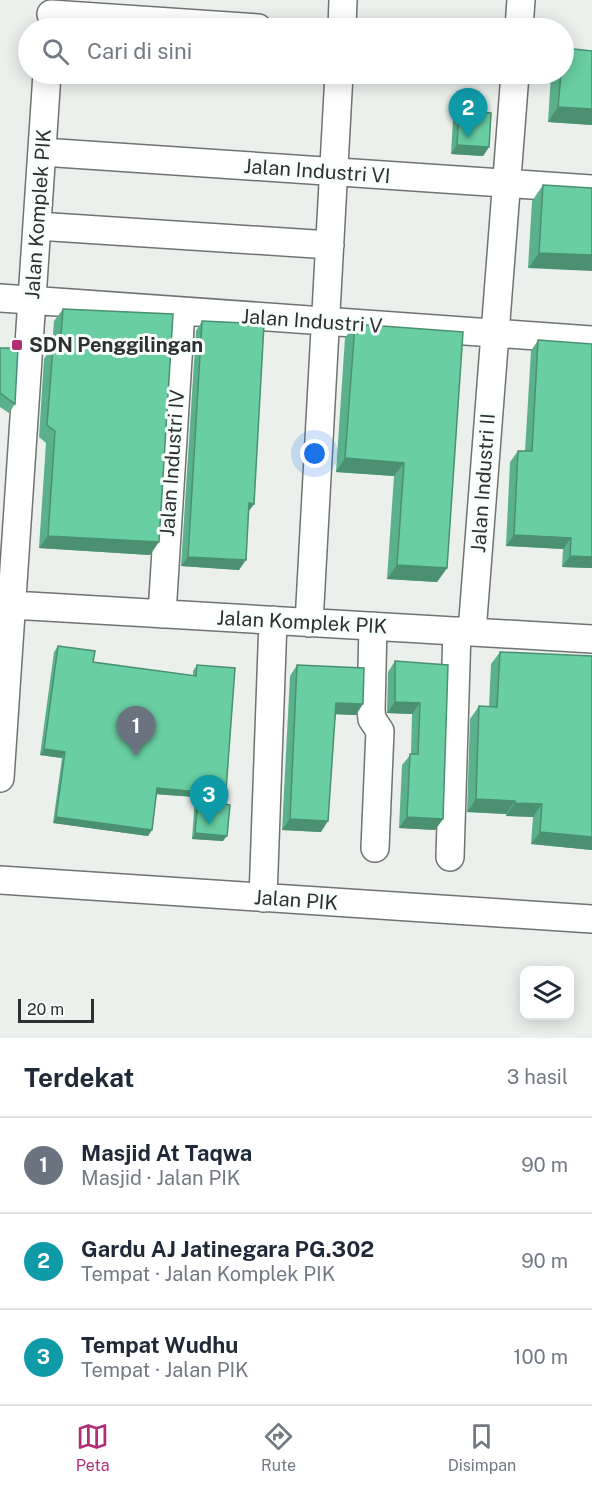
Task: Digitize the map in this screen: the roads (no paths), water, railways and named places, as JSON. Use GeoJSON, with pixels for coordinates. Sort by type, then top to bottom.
{"type":"FeatureCollection","features":[{"type":"Feature","properties":{"kind":"street"},"geometry":{"type":"LineString","coordinates":[[342,18],[343,0]]}},
{"type":"Feature","properties":{"kind":"street"},"geometry":{"type":"LineString","coordinates":[[520,18],[521,0]]}},
{"type":"Feature","properties":{"kind":"street"},"geometry":{"type":"LineString","coordinates":[[51,14],[110,18]]}},
{"type":"Feature","properties":{"kind":"street","name":"Jalan Komplek PIK"},"geometry":{"type":"LineString","coordinates":[[0,778],[46,84]]}},
{"type":"Feature","properties":{"kind":"street"},"geometry":{"type":"LineString","coordinates":[[309,623],[338,84]]}},
{"type":"Feature","properties":{"kind":"street"},"geometry":{"type":"LineString","coordinates":[[495,334],[514,84]]}},
{"type":"Feature","properties":{"kind":"street","name":"Jalan Industri VI"},"geometry":{"type":"LineString","coordinates":[[42,152],[592,189]]}},
{"type":"Feature","properties":{"kind":"street"},"geometry":{"type":"LineString","coordinates":[[37,226],[330,245]]}},
{"type":"Feature","properties":{"kind":"street","name":"Jalan Industri V"},"geometry":{"type":"LineString","coordinates":[[0,298],[592,340]]}},
{"type":"Feature","properties":{"kind":"street","name":"Jalan Industri IV"},"geometry":{"type":"LineString","coordinates":[[162,614],[181,311]]}},
{"type":"Feature","properties":{"kind":"street","name":"Jalan Industri II"},"geometry":{"type":"LineString","coordinates":[[450,857],[464,632],[495,334]]}},
{"type":"Feature","properties":{"kind":"street","name":"Jalan Komplek PIK"},"geometry":{"type":"LineString","coordinates":[[12,605],[592,639]]}},
{"type":"Feature","properties":{"kind":"street"},"geometry":{"type":"LineString","coordinates":[[263,898],[273,620]]}},
{"type":"Feature","properties":{"kind":"street"},"geometry":{"type":"LineString","coordinates":[[373,626],[371,710],[372,719],[380,730],[375,848]]}},
{"type":"Feature","properties":{"kind":"street","name":"Jalan PIK"},"geometry":{"type":"LineString","coordinates":[[0,880],[592,920]]}},
{"type":"Feature","properties":{"kind":"place","name":"Gardu AJ Jatinegara PG.302"},"geometry":{"type":"Point","coordinates":[468,138]}},
{"type":"Feature","properties":{"kind":"place","name":"SDN Penggilingan"},"geometry":{"type":"Point","coordinates":[17,345]}},
{"type":"Feature","properties":{"kind":"place","name":"Masjid At Taqwa"},"geometry":{"type":"Point","coordinates":[136,756]}},
{"type":"Feature","properties":{"kind":"place","name":"Tempat Wudhu"},"geometry":{"type":"Point","coordinates":[209,825]}}]}
